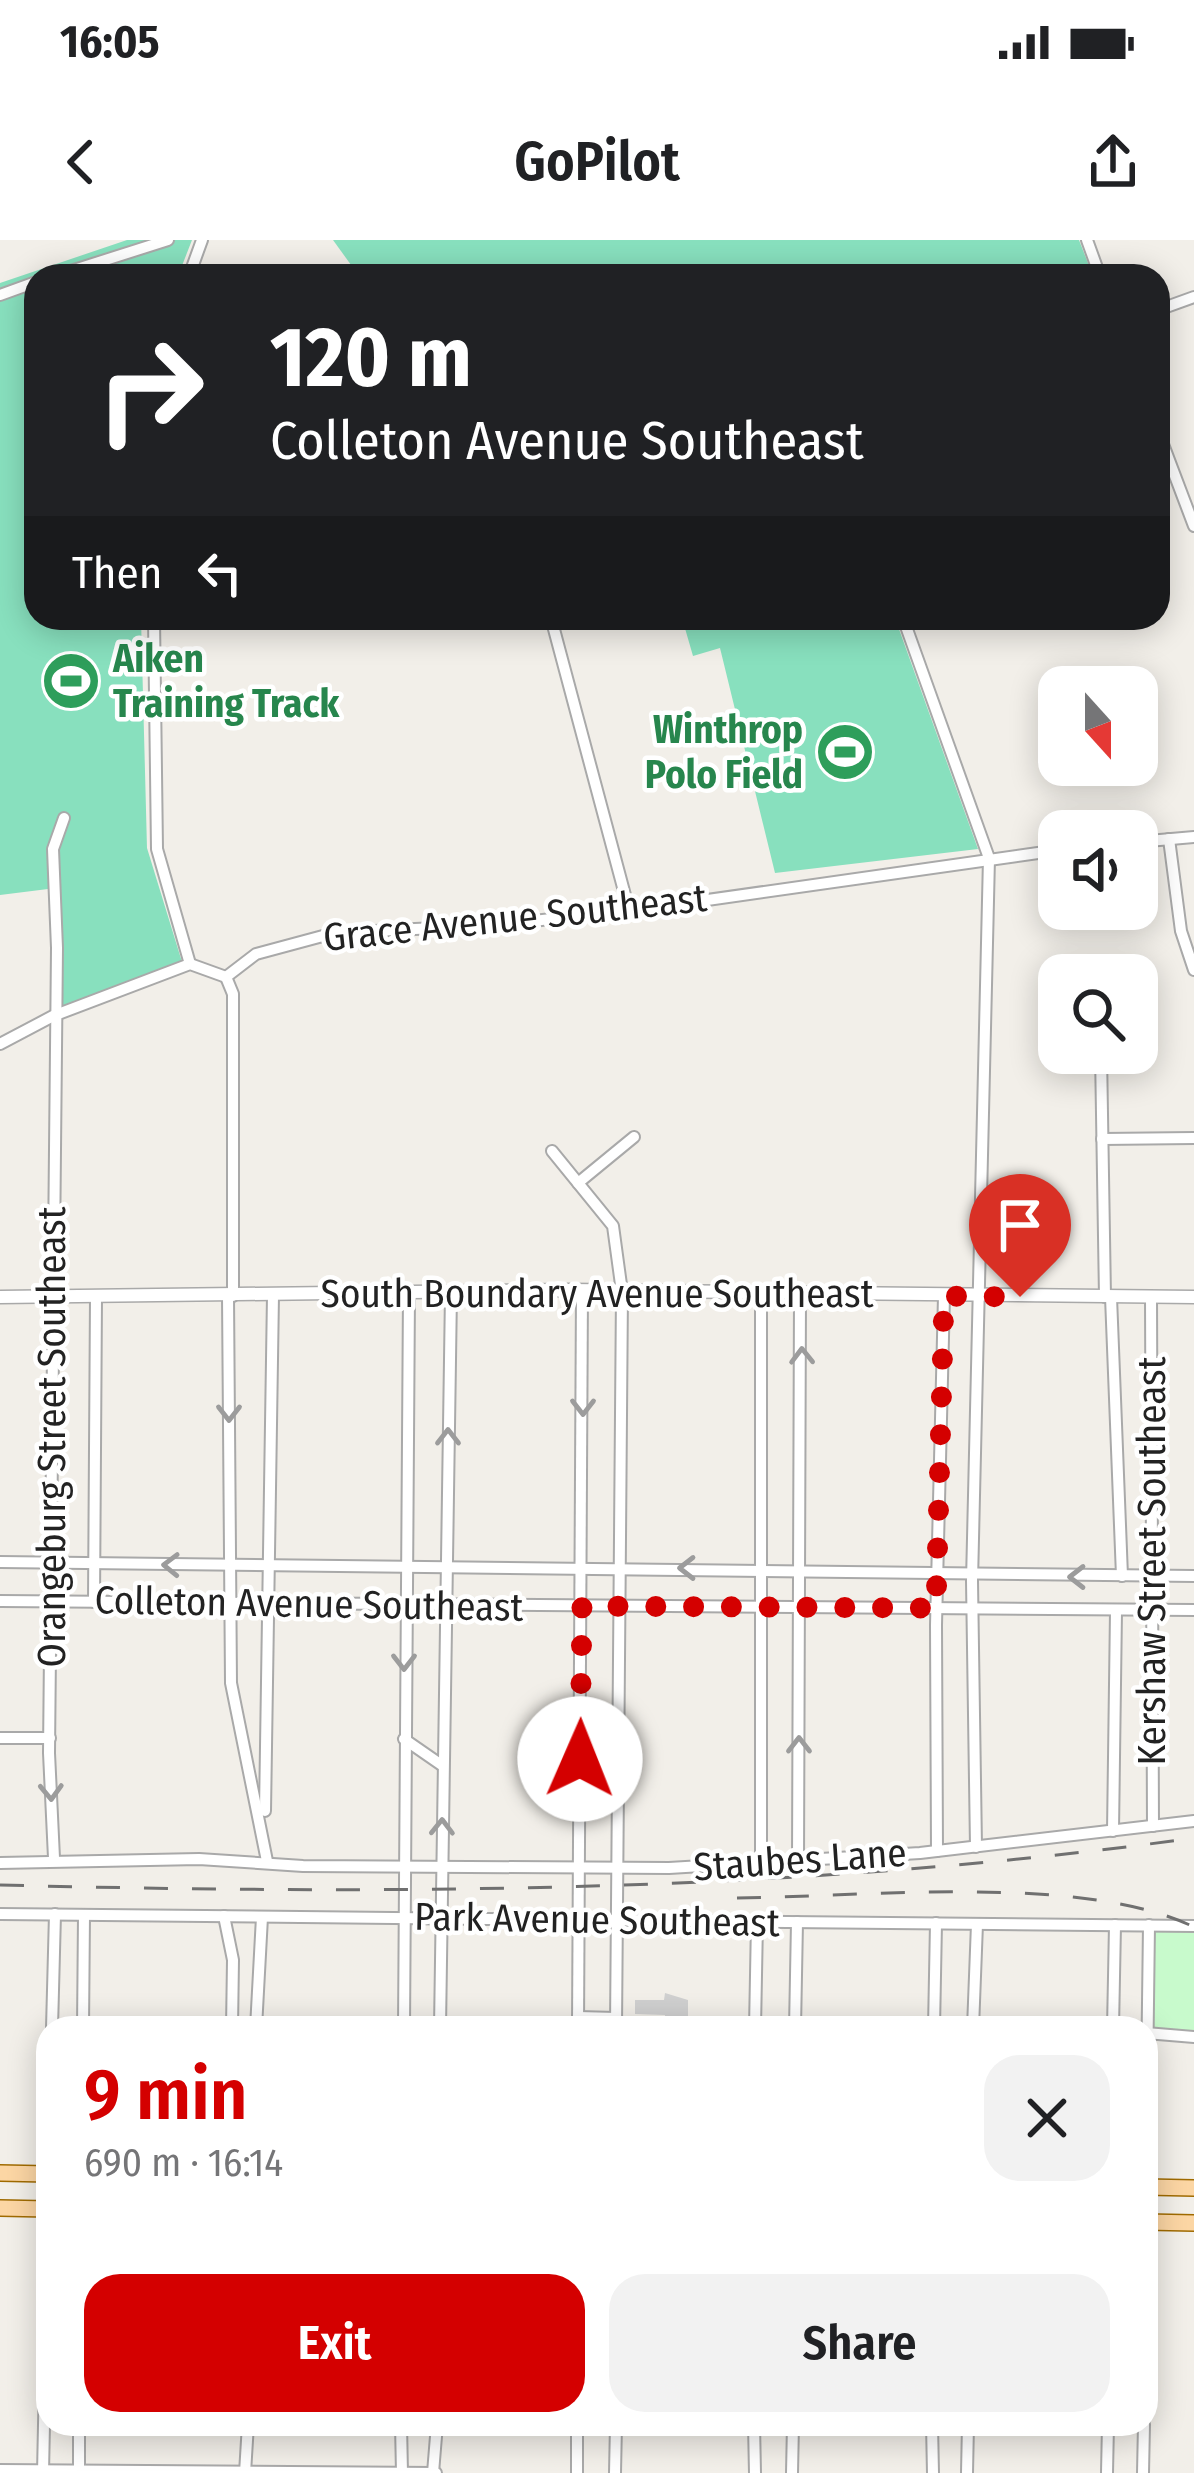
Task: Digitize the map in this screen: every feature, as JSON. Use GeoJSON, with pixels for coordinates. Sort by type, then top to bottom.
{"type":"FeatureCollection","features":[{"type":"Feature","properties":{"kind":"main road"},"geometry":{"type":"LineString","coordinates":[[0,2173],[36,2174]]}},
{"type":"Feature","properties":{"kind":"main road"},"geometry":{"type":"LineString","coordinates":[[1158,2187],[1194,2188]]}},
{"type":"Feature","properties":{"kind":"main road"},"geometry":{"type":"LineString","coordinates":[[0,2209],[36,2209]]}},
{"type":"Feature","properties":{"kind":"main road"},"geometry":{"type":"LineString","coordinates":[[1158,2222],[1194,2223]]}},
{"type":"Feature","properties":{"kind":"street"},"geometry":{"type":"LineString","coordinates":[[92,264],[164,241]]}},
{"type":"Feature","properties":{"kind":"street"},"geometry":{"type":"LineString","coordinates":[[1170,463],[1194,526]]}},
{"type":"Feature","properties":{"kind":"street"},"geometry":{"type":"LineString","coordinates":[[154,630],[157,849],[190,964]]}},
{"type":"Feature","properties":{"kind":"street"},"geometry":{"type":"LineString","coordinates":[[554,630],[628,910]]}},
{"type":"Feature","properties":{"kind":"street"},"geometry":{"type":"LineString","coordinates":[[907,630],[989,858],[973,1574],[976,1847]]}},
{"type":"Feature","properties":{"kind":"street","name":"Orangeburg Street Southeast"},"geometry":{"type":"LineString","coordinates":[[54,1858],[49,1602],[55,1297],[52,1016],[57,967],[53,849],[64,818]]}},
{"type":"Feature","properties":{"kind":"street"},"geometry":{"type":"LineString","coordinates":[[1158,840],[1194,837]]}},
{"type":"Feature","properties":{"kind":"street"},"geometry":{"type":"LineString","coordinates":[[1168,839],[1192,962]]}},
{"type":"Feature","properties":{"kind":"street","name":"Grace Avenue Southeast"},"geometry":{"type":"LineString","coordinates":[[226,977],[256,954],[313,937],[628,910],[1038,852]]}},
{"type":"Feature","properties":{"kind":"street"},"geometry":{"type":"LineString","coordinates":[[0,1044],[52,1016],[190,964],[226,977],[233,994],[227,1605],[239,1740],[265,1826]]}},
{"type":"Feature","properties":{"kind":"street","name":"Kershaw Street Southeast"},"geometry":{"type":"LineString","coordinates":[[1101,1074],[1122,1576]]}},
{"type":"Feature","properties":{"kind":"street"},"geometry":{"type":"LineString","coordinates":[[578,1183],[634,1137]]}},
{"type":"Feature","properties":{"kind":"street"},"geometry":{"type":"LineString","coordinates":[[1102,1139],[1194,1138]]}},
{"type":"Feature","properties":{"kind":"street"},"geometry":{"type":"LineString","coordinates":[[552,1151],[613,1226],[622,1292],[616,2016]]}},
{"type":"Feature","properties":{"kind":"street"},"geometry":{"type":"LineString","coordinates":[[578,2016],[582,1290]]}},
{"type":"Feature","properties":{"kind":"street","name":"South Boundary Avenue Southeast"},"geometry":{"type":"LineString","coordinates":[[0,1297],[582,1290],[1194,1298]]}},
{"type":"Feature","properties":{"kind":"street"},"geometry":{"type":"LineString","coordinates":[[440,2016],[451,1292]]}},
{"type":"Feature","properties":{"kind":"street"},"geometry":{"type":"LineString","coordinates":[[404,2016],[409,1293]]}},
{"type":"Feature","properties":{"kind":"street"},"geometry":{"type":"LineString","coordinates":[[268,1861],[266,1604],[273,1295]]}},
{"type":"Feature","properties":{"kind":"street"},"geometry":{"type":"LineString","coordinates":[[761,1295],[761,1864]]}},
{"type":"Feature","properties":{"kind":"street"},"geometry":{"type":"LineString","coordinates":[[798,1862],[800,1296]]}},
{"type":"Feature","properties":{"kind":"street"},"geometry":{"type":"LineString","coordinates":[[937,1851],[936,1608],[944,1296]]}},
{"type":"Feature","properties":{"kind":"street","name":"Kershaw Street Southeast"},"geometry":{"type":"LineString","coordinates":[[1151,1297],[1154,1826]]}},
{"type":"Feature","properties":{"kind":"street","name":"Orangeburg Street Southeast"},"geometry":{"type":"LineString","coordinates":[[94,1602],[96,1298]]}},
{"type":"Feature","properties":{"kind":"street","name":"Colleton Avenue Southeast"},"geometry":{"type":"LineString","coordinates":[[0,1562],[1194,1576]]}},
{"type":"Feature","properties":{"kind":"street","name":"Colleton Avenue Southeast"},"geometry":{"type":"LineString","coordinates":[[0,1601],[1194,1610]]}},
{"type":"Feature","properties":{"kind":"street","name":"Kershaw Street Southeast"},"geometry":{"type":"LineString","coordinates":[[1113,1831],[1116,1611]]}},
{"type":"Feature","properties":{"kind":"street"},"geometry":{"type":"LineString","coordinates":[[0,1738],[50,1738]]}},
{"type":"Feature","properties":{"kind":"street"},"geometry":{"type":"LineString","coordinates":[[404,1739],[443,1766]]}},
{"type":"Feature","properties":{"kind":"street","name":"Staubes Lane"},"geometry":{"type":"LineString","coordinates":[[403,1867],[798,1862],[1194,1821]]}},
{"type":"Feature","properties":{"kind":"street","name":"Park Avenue Southeast"},"geometry":{"type":"LineString","coordinates":[[0,1863],[54,1858],[403,1867]]}},
{"type":"Feature","properties":{"kind":"street","name":"Park Avenue Southeast"},"geometry":{"type":"LineString","coordinates":[[0,1914],[1194,1926]]}},
{"type":"Feature","properties":{"kind":"street"},"geometry":{"type":"LineString","coordinates":[[52,2016],[55,1915]]}},
{"type":"Feature","properties":{"kind":"street"},"geometry":{"type":"LineString","coordinates":[[83,1915],[83,2016]]}},
{"type":"Feature","properties":{"kind":"street"},"geometry":{"type":"LineString","coordinates":[[224,1916],[233,1960],[232,2016]]}},
{"type":"Feature","properties":{"kind":"street"},"geometry":{"type":"LineString","coordinates":[[257,2016],[262,1917]]}},
{"type":"Feature","properties":{"kind":"street"},"geometry":{"type":"LineString","coordinates":[[755,2016],[757,1922]]}},
{"type":"Feature","properties":{"kind":"street"},"geometry":{"type":"LineString","coordinates":[[795,2016],[796,1922]]}},
{"type":"Feature","properties":{"kind":"street"},"geometry":{"type":"LineString","coordinates":[[934,2016],[936,1923]]}},
{"type":"Feature","properties":{"kind":"street"},"geometry":{"type":"LineString","coordinates":[[974,2016],[977,1924]]}},
{"type":"Feature","properties":{"kind":"street"},"geometry":{"type":"LineString","coordinates":[[1114,1925],[1114,2016]]}},
{"type":"Feature","properties":{"kind":"street"},"geometry":{"type":"LineString","coordinates":[[1147,2016],[1149,1925]]}},
{"type":"Feature","properties":{"kind":"street"},"geometry":{"type":"LineString","coordinates":[[1158,2034],[1194,2037]]}},
{"type":"Feature","properties":{"kind":"street"},"geometry":{"type":"LineString","coordinates":[[43,2472],[44,2436]]}},
{"type":"Feature","properties":{"kind":"street"},"geometry":{"type":"LineString","coordinates":[[79,2436],[79,2472]]}},
{"type":"Feature","properties":{"kind":"street"},"geometry":{"type":"LineString","coordinates":[[246,2471],[247,2436]]}},
{"type":"Feature","properties":{"kind":"street"},"geometry":{"type":"LineString","coordinates":[[401,2436],[402,2472]]}},
{"type":"Feature","properties":{"kind":"street"},"geometry":{"type":"LineString","coordinates":[[0,2470],[435,2473],[437,2436]]}},
{"type":"Feature","properties":{"kind":"street"},"geometry":{"type":"LineString","coordinates":[[577,2436],[577,2473]]}},
{"type":"Feature","properties":{"kind":"street"},"geometry":{"type":"LineString","coordinates":[[615,2473],[616,2436]]}},
{"type":"Feature","properties":{"kind":"street"},"geometry":{"type":"LineString","coordinates":[[754,2436],[755,2473]]}},
{"type":"Feature","properties":{"kind":"street"},"geometry":{"type":"LineString","coordinates":[[792,2473],[793,2436]]}},
{"type":"Feature","properties":{"kind":"street"},"geometry":{"type":"LineString","coordinates":[[932,2436],[933,2473]]}},
{"type":"Feature","properties":{"kind":"street"},"geometry":{"type":"LineString","coordinates":[[967,2473],[968,2436]]}},
{"type":"Feature","properties":{"kind":"street"},"geometry":{"type":"LineString","coordinates":[[1107,2473],[1108,2436]]}},
{"type":"Feature","properties":{"kind":"street"},"geometry":{"type":"LineString","coordinates":[[1143,2473],[1144,2436]]}},
{"type":"Feature","properties":{"kind":"shaded area"},"geometry":{"type":"Polygon","coordinates":[[[665,1993],[688,2000],[688,2016],[635,2014],[635,2000],[664,2000],[665,1993]]]}},
{"type":"Feature","properties":{"kind":"green space","name":"Aiken Training Track"},"geometry":{"type":"Polygon","coordinates":[[[127,240],[192,240],[183,264],[56,264],[127,240]]]}},
{"type":"Feature","properties":{"kind":"green space"},"geometry":{"type":"Polygon","coordinates":[[[333,240],[1079,240],[1088,264],[350,264],[333,240]]]}},
{"type":"Feature","properties":{"kind":"green space","name":"Aiken Training Track"},"geometry":{"type":"Polygon","coordinates":[[[24,275],[24,630],[141,630],[147,848],[182,962],[59,1009],[56,888],[0,895],[0,283],[24,275]]]}},
{"type":"Feature","properties":{"kind":"green space","name":"Winthrop Polo Field"},"geometry":{"type":"Polygon","coordinates":[[[685,630],[899,630],[978,849],[775,873],[720,648],[693,656],[685,630]]]}},
{"type":"Feature","properties":{"kind":"green space"},"geometry":{"type":"Polygon","coordinates":[[[1154,1931],[1194,1932],[1194,2033],[1158,2030],[1158,2016],[1153,2016],[1154,1931]]]}},
{"type":"Feature","properties":{"kind":"railway"},"geometry":{"type":"LineString","coordinates":[[0,1885],[299,1890],[598,1886],[896,1870],[1194,1838]]}},
{"type":"Feature","properties":{"kind":"railway"},"geometry":{"type":"LineString","coordinates":[[737,1898],[908,1892],[1034,1894],[1147,1910],[1194,1927]]}},
{"type":"Feature","properties":{"kind":"place","name":"Aiken Training Track"},"geometry":{"type":"Point","coordinates":[71,681]}},
{"type":"Feature","properties":{"kind":"place","name":"Winthrop Polo Field"},"geometry":{"type":"Point","coordinates":[845,752]}},
{"type":"Feature","properties":{"kind":"route"},"geometry":{"type":"LineString","coordinates":[[580,1759],[582,1606],[936,1608],[944,1296],[1020,1297]]}}]}
